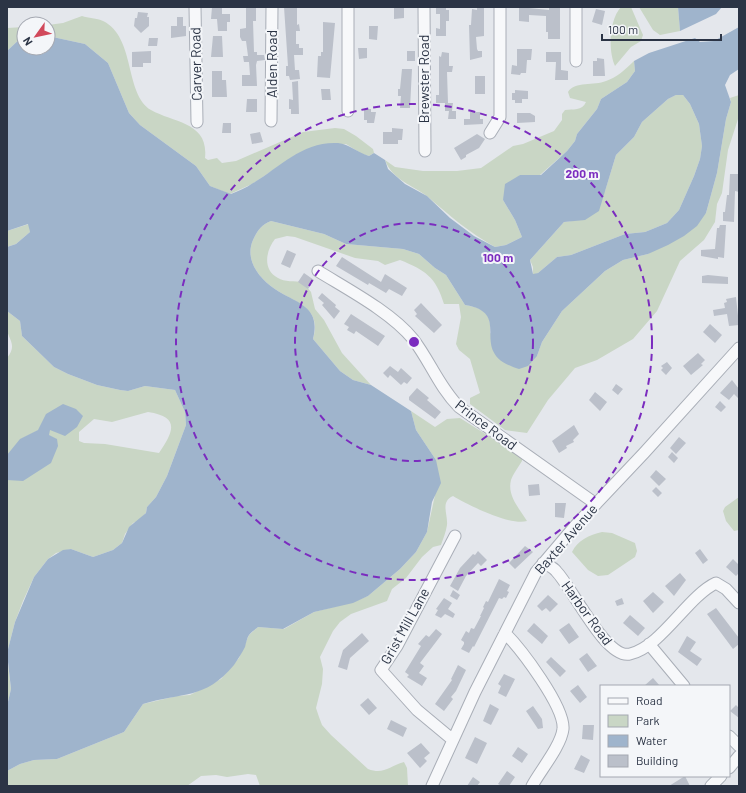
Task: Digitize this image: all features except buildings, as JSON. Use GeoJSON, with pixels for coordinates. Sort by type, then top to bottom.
{"type":"FeatureCollection","features":[{"type":"Feature","properties":{"kind":"street","name":"Carver Road"},"geometry":{"type":"LineString","coordinates":[[195,7],[197,122]]}},
{"type":"Feature","properties":{"kind":"street","name":"Alden Road"},"geometry":{"type":"LineString","coordinates":[[271,121],[272,7]]}},
{"type":"Feature","properties":{"kind":"street"},"geometry":{"type":"LineString","coordinates":[[348,7],[348,111]]}},
{"type":"Feature","properties":{"kind":"street","name":"Brewster Road"},"geometry":{"type":"LineString","coordinates":[[424,7],[425,151]]}},
{"type":"Feature","properties":{"kind":"street"},"geometry":{"type":"LineString","coordinates":[[490,133],[500,117],[500,7]]}},
{"type":"Feature","properties":{"kind":"street"},"geometry":{"type":"LineString","coordinates":[[576,7],[576,61]]}},
{"type":"Feature","properties":{"kind":"street","name":"Prince Road"},"geometry":{"type":"LineString","coordinates":[[318,271],[374,306],[403,329],[419,347],[446,394],[459,407],[596,504]]}},
{"type":"Feature","properties":{"kind":"street","name":"Baxter Avenue"},"geometry":{"type":"LineString","coordinates":[[432,786],[474,692],[527,587],[543,562],[739,348]]}},
{"type":"Feature","properties":{"kind":"street","name":"Grist Mill Lane"},"geometry":{"type":"LineString","coordinates":[[453,740],[416,710],[381,670],[397,646],[455,536]]}},
{"type":"Feature","properties":{"kind":"street","name":"Harbor Road"},"geometry":{"type":"LineString","coordinates":[[543,562],[556,571],[605,640],[619,654],[627,655],[636,653],[649,644],[716,583],[720,584],[726,589],[739,604]]}},
{"type":"Feature","properties":{"kind":"street"},"geometry":{"type":"LineString","coordinates":[[505,633],[518,647],[538,676],[562,722],[563,730],[557,746],[532,786]]}},
{"type":"Feature","properties":{"kind":"street"},"geometry":{"type":"LineString","coordinates":[[649,644],[683,685]]}},
{"type":"Feature","properties":{"kind":"street"},"geometry":{"type":"LineString","coordinates":[[730,737],[739,746]]}},
{"type":"Feature","properties":{"kind":"street"},"geometry":{"type":"LineString","coordinates":[[730,767],[739,756]]}},
{"type":"Feature","properties":{"kind":"street"},"geometry":{"type":"LineString","coordinates":[[711,786],[720,777]]}},
{"type":"Feature","properties":{"kind":"green space"},"geometry":{"type":"Polygon","coordinates":[[[621,7],[631,7],[643,35],[641,41],[631,47],[615,66],[611,52],[611,36],[614,20],[621,7]]]}},
{"type":"Feature","properties":{"kind":"green space"},"geometry":{"type":"Polygon","coordinates":[[[639,7],[678,7],[680,31],[660,35],[653,30],[639,7]]]}},
{"type":"Feature","properties":{"kind":"green space"},"geometry":{"type":"Polygon","coordinates":[[[82,16],[101,20],[113,29],[121,39],[137,92],[143,102],[151,110],[188,125],[196,130],[205,146],[205,158],[208,160],[217,158],[222,163],[236,161],[303,132],[335,128],[344,129],[356,136],[373,149],[374,153],[369,156],[362,154],[346,144],[297,154],[252,184],[230,194],[210,186],[196,166],[140,125],[129,113],[108,63],[85,44],[56,38],[56,24],[82,16]]]}},
{"type":"Feature","properties":{"kind":"green space"},"geometry":{"type":"Polygon","coordinates":[[[16,27],[16,43],[7,51],[7,28],[16,27]]]}},
{"type":"Feature","properties":{"kind":"green space"},"geometry":{"type":"Polygon","coordinates":[[[634,61],[635,71],[627,82],[601,99],[597,109],[577,134],[575,141],[567,151],[540,175],[520,175],[503,200],[515,220],[522,237],[506,245],[495,247],[486,242],[428,197],[404,182],[393,173],[385,160],[395,167],[423,171],[457,171],[481,168],[513,146],[523,144],[554,131],[562,120],[562,114],[565,110],[582,107],[586,102],[570,98],[568,92],[575,86],[610,80],[621,73],[634,61]]]}},
{"type":"Feature","properties":{"kind":"green space"},"geometry":{"type":"Polygon","coordinates":[[[676,95],[683,95],[690,104],[699,124],[702,146],[700,159],[694,176],[679,210],[667,223],[645,232],[625,234],[571,255],[557,257],[538,273],[533,275],[533,267],[530,260],[564,222],[572,221],[605,191],[616,155],[634,137],[642,122],[668,99],[676,95]]]}},
{"type":"Feature","properties":{"kind":"green space"},"geometry":{"type":"Polygon","coordinates":[[[739,95],[739,116],[728,150],[722,193],[717,204],[715,222],[704,240],[680,261],[657,311],[633,339],[597,360],[575,368],[548,400],[527,433],[505,430],[470,404],[470,398],[480,393],[470,359],[459,350],[456,344],[461,317],[459,304],[444,304],[437,287],[423,271],[400,260],[385,265],[378,261],[355,258],[295,237],[287,236],[275,239],[269,249],[267,260],[273,274],[286,281],[303,282],[311,292],[315,309],[324,320],[342,353],[371,385],[353,380],[340,371],[313,339],[315,330],[314,322],[308,310],[269,285],[257,272],[253,265],[251,249],[253,240],[260,228],[271,221],[324,234],[346,244],[403,249],[419,254],[435,268],[446,275],[465,305],[482,310],[485,313],[490,321],[490,333],[537,356],[542,342],[562,311],[605,271],[623,260],[648,254],[706,213],[717,173],[726,119],[731,102],[730,98],[739,95]]]}},
{"type":"Feature","properties":{"kind":"green space"},"geometry":{"type":"Polygon","coordinates":[[[29,224],[30,232],[16,244],[7,247],[7,231],[29,224]]]}},
{"type":"Feature","properties":{"kind":"green space"},"geometry":{"type":"Polygon","coordinates":[[[7,311],[20,321],[22,336],[54,367],[68,374],[97,385],[120,390],[128,391],[145,386],[175,390],[185,412],[186,425],[167,476],[156,497],[147,507],[146,513],[138,521],[133,523],[125,534],[122,543],[113,550],[93,557],[71,549],[56,553],[48,559],[34,577],[23,601],[15,622],[7,653],[7,358],[10,354],[12,344],[6,329],[7,311]],[[148,412],[112,422],[94,419],[79,432],[79,441],[84,443],[105,444],[159,453],[168,438],[171,426],[170,422],[166,418],[159,414],[148,412]]]}},
{"type":"Feature","properties":{"kind":"green space"},"geometry":{"type":"Polygon","coordinates":[[[411,411],[435,427],[447,419],[460,418],[522,457],[522,461],[511,480],[510,486],[514,502],[527,521],[520,522],[500,518],[453,496],[449,499],[446,505],[447,525],[441,545],[433,547],[422,557],[406,578],[392,589],[387,601],[351,614],[340,622],[333,631],[320,657],[323,669],[322,684],[316,708],[322,725],[368,769],[378,771],[404,762],[407,768],[408,786],[260,786],[256,775],[248,774],[227,777],[216,775],[201,776],[187,786],[7,786],[7,771],[20,764],[34,760],[57,759],[124,732],[143,704],[177,696],[190,695],[221,679],[239,658],[249,635],[258,627],[284,629],[314,612],[353,602],[368,596],[400,569],[416,552],[427,532],[435,495],[436,460],[416,430],[411,411]]]}},
{"type":"Feature","properties":{"kind":"green space"},"geometry":{"type":"Polygon","coordinates":[[[739,497],[739,530],[734,531],[726,521],[723,511],[725,507],[739,497]]]}},
{"type":"Feature","properties":{"kind":"green space"},"geometry":{"type":"Polygon","coordinates":[[[602,532],[612,533],[635,543],[637,551],[635,557],[608,575],[598,576],[588,570],[572,552],[577,544],[584,539],[602,532]]]}},
{"type":"Feature","properties":{"kind":"green space"},"geometry":{"type":"Polygon","coordinates":[[[7,657],[11,689],[7,706],[7,657]]]}},
{"type":"Feature","properties":{"kind":"water"},"geometry":{"type":"Polygon","coordinates":[[[678,7],[722,7],[716,14],[680,31],[678,7]]]}},
{"type":"Feature","properties":{"kind":"water"},"geometry":{"type":"Polygon","coordinates":[[[739,27],[739,69],[730,75],[725,85],[731,102],[726,119],[717,173],[706,213],[697,226],[684,236],[648,254],[623,260],[605,271],[562,311],[542,342],[537,356],[528,366],[519,369],[503,362],[495,353],[491,344],[490,325],[487,316],[480,309],[465,305],[446,275],[435,268],[419,254],[403,249],[346,244],[324,234],[271,221],[260,228],[253,240],[251,249],[253,265],[257,272],[269,285],[298,302],[308,310],[312,315],[314,322],[315,329],[313,339],[340,371],[353,380],[371,385],[411,411],[416,430],[436,460],[441,483],[432,502],[427,532],[416,552],[400,569],[368,596],[353,603],[314,612],[283,629],[258,627],[249,635],[245,647],[234,665],[223,676],[203,690],[143,704],[124,732],[57,759],[34,760],[20,764],[7,771],[7,706],[11,689],[7,653],[15,622],[34,577],[48,559],[63,550],[71,549],[93,557],[113,550],[122,543],[129,527],[146,513],[147,507],[156,497],[167,476],[186,425],[185,412],[175,390],[145,386],[128,391],[120,390],[97,385],[68,374],[54,367],[22,336],[20,321],[7,311],[7,247],[16,244],[30,232],[28,224],[7,231],[7,51],[16,43],[16,56],[56,56],[56,38],[85,44],[108,63],[129,113],[140,125],[196,166],[210,186],[231,194],[263,177],[292,156],[314,146],[325,143],[338,143],[369,156],[374,153],[385,160],[388,169],[405,184],[427,196],[450,218],[474,236],[495,247],[506,245],[522,237],[515,220],[503,200],[505,184],[520,175],[541,175],[567,151],[575,141],[577,134],[597,109],[601,99],[627,82],[635,71],[634,61],[649,53],[695,38],[700,42],[714,41],[739,27]],[[676,95],[668,99],[642,122],[634,137],[616,155],[599,211],[585,220],[564,222],[530,260],[533,274],[538,273],[557,257],[571,255],[625,234],[645,232],[667,223],[679,210],[700,159],[702,146],[699,124],[690,104],[683,95],[676,95]]]}},
{"type":"Feature","properties":{"kind":"water"},"geometry":{"type":"Polygon","coordinates":[[[63,404],[76,409],[83,416],[77,427],[65,436],[50,430],[49,435],[57,439],[58,446],[51,463],[23,481],[7,480],[7,455],[20,439],[38,430],[46,414],[63,404]]]}}]}
